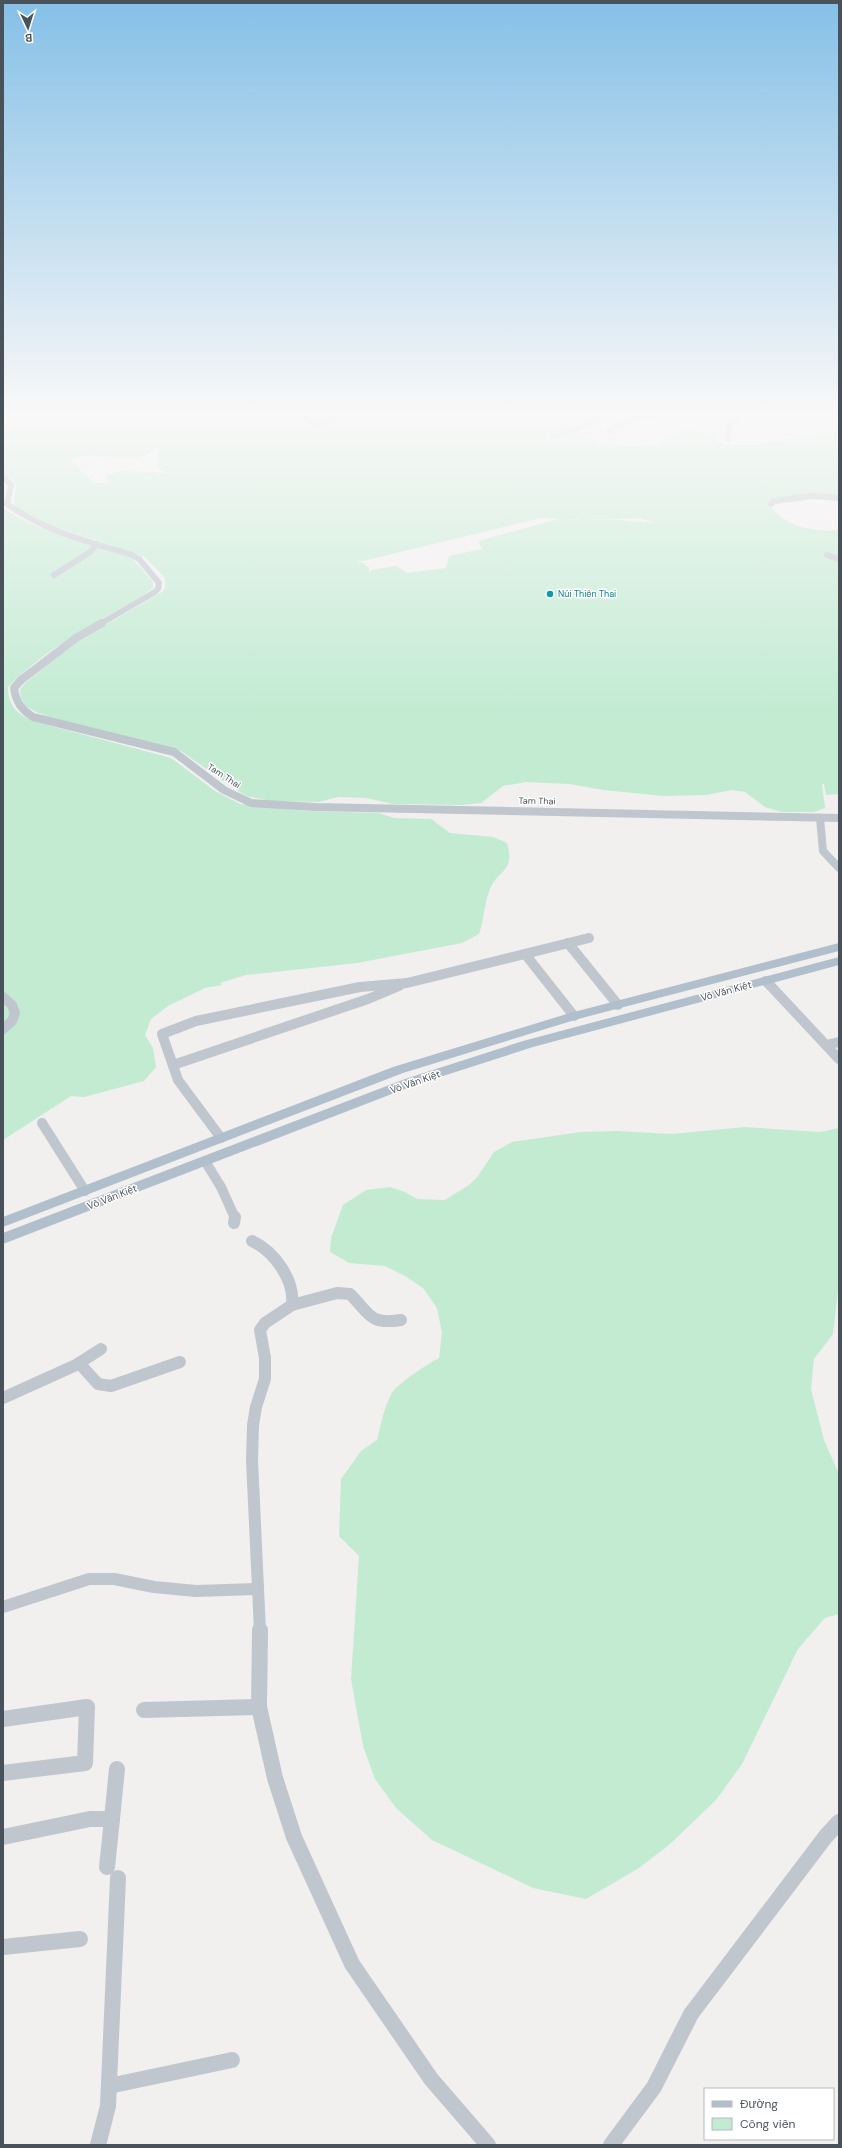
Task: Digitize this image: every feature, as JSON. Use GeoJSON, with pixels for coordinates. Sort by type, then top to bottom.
{"type":"FeatureCollection","features":[{"type":"Feature","properties":{"kind":"main road","name":"Võ Văn Kiệt"},"geometry":{"type":"LineString","coordinates":[[3,1222],[398,1070],[574,1016],[839,947]]}},
{"type":"Feature","properties":{"kind":"main road","name":"Võ Văn Kiệt"},"geometry":{"type":"LineString","coordinates":[[3,1239],[410,1082],[528,1044],[839,961]]}},
{"type":"Feature","properties":{"kind":"main road"},"geometry":{"type":"LineString","coordinates":[[398,1070],[410,1082]]}},
{"type":"Feature","properties":{"kind":"main road"},"geometry":{"type":"LineString","coordinates":[[144,1168],[154,1181]]}},
{"type":"Feature","properties":{"kind":"street","name":"Tam Thai"},"geometry":{"type":"LineString","coordinates":[[16,512],[64,534],[135,557],[157,579],[158,589],[76,638],[21,680],[14,688],[18,706],[33,717],[101,736],[174,752],[224,790],[243,800],[269,805],[315,807],[839,818]]}},
{"type":"Feature","properties":{"kind":"street"},"geometry":{"type":"LineString","coordinates":[[54,575],[90,552],[97,544]]}},
{"type":"Feature","properties":{"kind":"street"},"geometry":{"type":"LineString","coordinates":[[827,555],[839,558]]}},
{"type":"Feature","properties":{"kind":"street"},"geometry":{"type":"LineString","coordinates":[[820,818],[823,851],[839,868]]}},
{"type":"Feature","properties":{"kind":"street"},"geometry":{"type":"LineString","coordinates":[[173,1065],[368,999],[407,983],[589,938]]}},
{"type":"Feature","properties":{"kind":"street"},"geometry":{"type":"LineString","coordinates":[[568,943],[618,1005]]}},
{"type":"Feature","properties":{"kind":"street"},"geometry":{"type":"LineString","coordinates":[[525,954],[574,1016]]}},
{"type":"Feature","properties":{"kind":"street"},"geometry":{"type":"LineString","coordinates":[[766,981],[839,1059]]}},
{"type":"Feature","properties":{"kind":"street"},"geometry":{"type":"LineString","coordinates":[[221,1138],[178,1080],[162,1034],[196,1021],[360,987],[407,983]]}},
{"type":"Feature","properties":{"kind":"street"},"geometry":{"type":"LineString","coordinates":[[3,997],[12,1003],[15,1012],[10,1023],[3,1029]]}},
{"type":"Feature","properties":{"kind":"street"},"geometry":{"type":"LineString","coordinates":[[826,1045],[839,1042]]}},
{"type":"Feature","properties":{"kind":"street"},"geometry":{"type":"LineString","coordinates":[[42,1123],[85,1191]]}},
{"type":"Feature","properties":{"kind":"street"},"geometry":{"type":"LineString","coordinates":[[205,1161],[221,1187],[235,1218],[234,1223]]}},
{"type":"Feature","properties":{"kind":"street"},"geometry":{"type":"LineString","coordinates":[[252,1241],[261,1245],[285,1272],[294,1296],[292,1305]]}},
{"type":"Feature","properties":{"kind":"street"},"geometry":{"type":"LineString","coordinates":[[401,1320],[386,1323],[376,1322],[350,1294],[337,1293],[292,1305],[265,1323],[260,1330],[260,1337],[265,1358],[265,1379],[254,1416],[252,1460],[258,1589],[259,1707],[276,1778],[294,1837],[352,1964],[431,2079],[488,2145]]}},
{"type":"Feature","properties":{"kind":"street"},"geometry":{"type":"LineString","coordinates":[[3,1398],[79,1363],[101,1348]]}},
{"type":"Feature","properties":{"kind":"street"},"geometry":{"type":"LineString","coordinates":[[79,1363],[98,1384],[111,1386],[180,1362]]}},
{"type":"Feature","properties":{"kind":"street"},"geometry":{"type":"LineString","coordinates":[[3,1608],[89,1579],[114,1579],[154,1587],[196,1591],[258,1589]]}},
{"type":"Feature","properties":{"kind":"street"},"geometry":{"type":"LineString","coordinates":[[3,1719],[87,1707],[85,1763],[3,1773]]}},
{"type":"Feature","properties":{"kind":"street"},"geometry":{"type":"LineString","coordinates":[[144,1710],[259,1707]]}},
{"type":"Feature","properties":{"kind":"street"},"geometry":{"type":"LineString","coordinates":[[98,2145],[108,2106],[112,1819],[117,1769]]}},
{"type":"Feature","properties":{"kind":"street"},"geometry":{"type":"LineString","coordinates":[[3,1837],[90,1819],[112,1819]]}},
{"type":"Feature","properties":{"kind":"street"},"geometry":{"type":"LineString","coordinates":[[611,2145],[654,2087],[690,2014],[826,1836],[839,1822]]}},
{"type":"Feature","properties":{"kind":"street"},"geometry":{"type":"LineString","coordinates":[[3,1947],[80,1939]]}},
{"type":"Feature","properties":{"kind":"street"},"geometry":{"type":"LineString","coordinates":[[109,2086],[232,2060]]}},
{"type":"Feature","properties":{"kind":"green space"},"geometry":{"type":"Polygon","coordinates":[[[3,512],[9,512],[29,523],[62,536],[131,557],[153,582],[153,588],[144,595],[55,648],[8,687],[8,694],[12,705],[19,713],[36,722],[171,758],[215,791],[240,804],[307,811],[379,813],[394,818],[431,819],[450,833],[493,837],[507,843],[509,860],[507,866],[496,879],[489,892],[479,934],[462,943],[357,963],[246,975],[220,983],[222,985],[205,988],[168,1006],[151,1019],[145,1035],[153,1048],[156,1067],[144,1081],[84,1097],[71,1096],[3,1140],[3,512]]]}},
{"type":"Feature","properties":{"kind":"green space"},"geometry":{"type":"Polygon","coordinates":[[[24,512],[775,512],[790,523],[809,529],[839,530],[839,794],[826,795],[824,784],[822,784],[825,808],[814,812],[781,812],[765,807],[745,792],[732,790],[706,795],[663,796],[604,790],[569,784],[526,782],[503,786],[481,803],[461,805],[393,804],[366,798],[338,797],[319,802],[272,801],[246,796],[181,751],[58,720],[36,712],[26,706],[21,698],[20,690],[25,683],[76,642],[162,592],[165,588],[165,578],[145,557],[50,525],[24,512]],[[541,518],[363,561],[355,561],[363,563],[369,568],[369,573],[371,570],[396,566],[407,573],[446,568],[449,556],[482,549],[478,541],[559,519],[584,519],[541,518]],[[639,518],[606,520],[654,523],[639,518]]]}},
{"type":"Feature","properties":{"kind":"green space"},"geometry":{"type":"Polygon","coordinates":[[[745,1127],[820,1132],[839,1128],[839,1282],[833,1334],[814,1359],[811,1389],[824,1440],[839,1474],[839,1614],[825,1618],[798,1649],[742,1764],[716,1800],[669,1845],[639,1868],[586,1899],[533,1888],[432,1840],[396,1808],[375,1779],[363,1746],[351,1679],[359,1556],[339,1536],[341,1479],[361,1451],[377,1440],[387,1404],[395,1389],[414,1374],[439,1358],[442,1333],[437,1308],[423,1288],[405,1276],[385,1266],[349,1263],[330,1252],[331,1238],[343,1205],[366,1190],[390,1187],[405,1192],[417,1199],[445,1200],[469,1185],[478,1176],[494,1152],[512,1142],[581,1132],[617,1131],[672,1134],[745,1127]]]}},
{"type":"Feature","properties":{"kind":"place","name":"Núi Thiên Thai"},"geometry":{"type":"Point","coordinates":[550,594]}}]}
